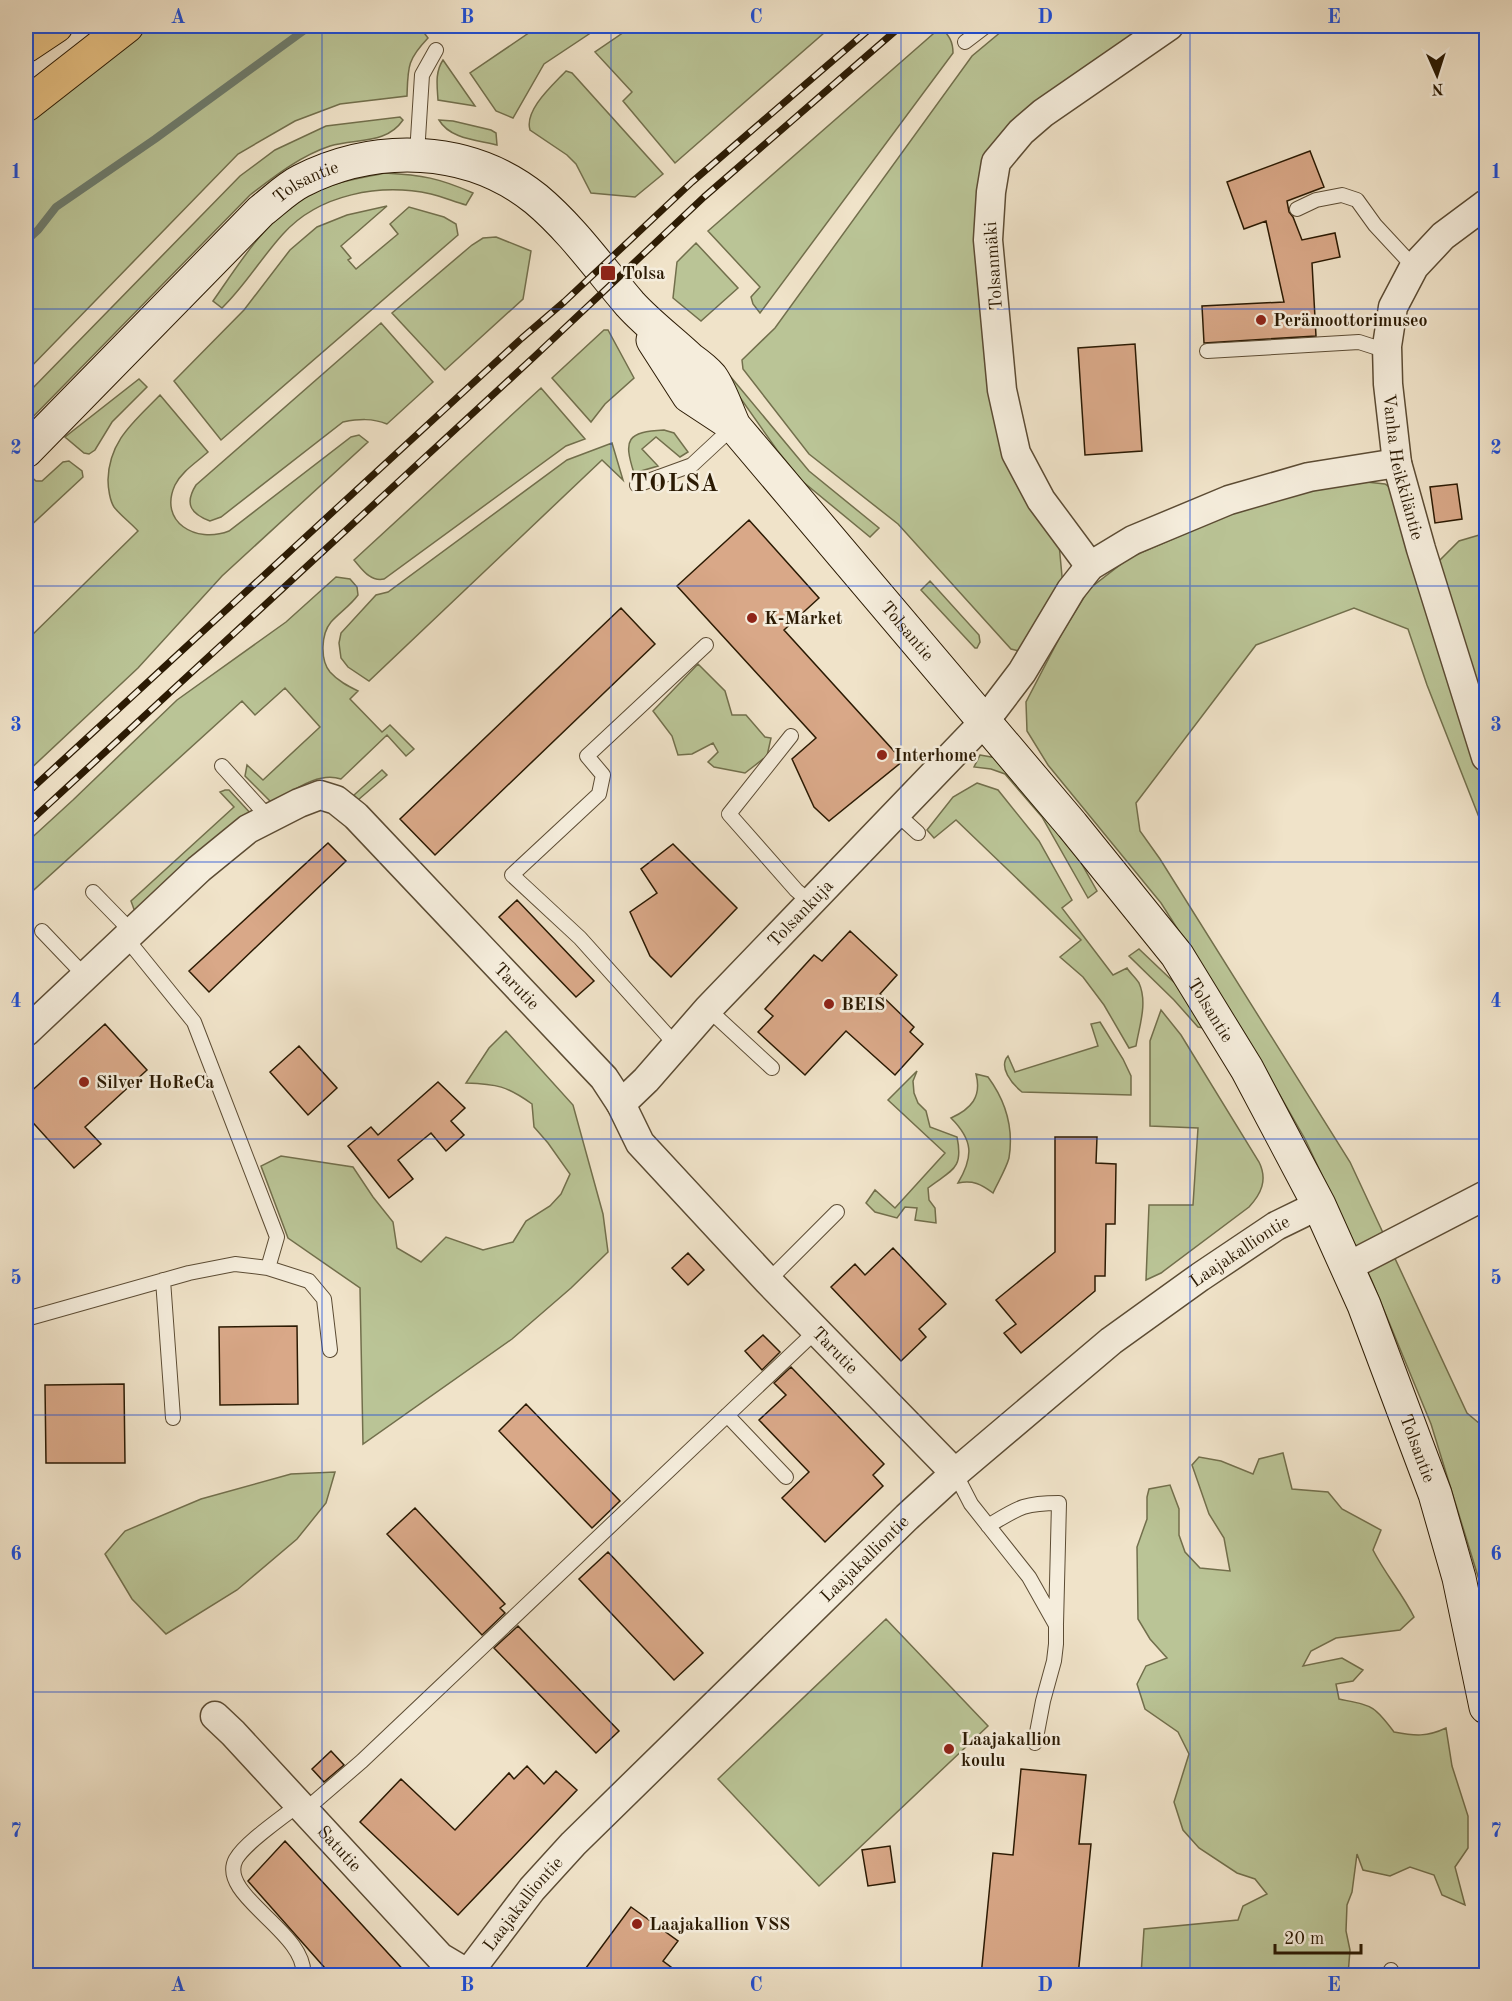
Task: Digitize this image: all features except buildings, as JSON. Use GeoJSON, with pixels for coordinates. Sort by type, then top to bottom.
{"type":"FeatureCollection","features":[{"type":"Feature","properties":{"kind":"highway"},"geometry":{"type":"LineString","coordinates":[[26,46],[56,26]]}},
{"type":"Feature","properties":{"kind":"highway"},"geometry":{"type":"LineString","coordinates":[[26,105],[127,26]]}},
{"type":"Feature","properties":{"kind":"street","name":"Tolsanmäki"},"geometry":{"type":"LineString","coordinates":[[1090,566],[1041,500],[1016,453],[1002,390],[988,240],[991,192],[996,162],[1021,132],[1043,113],[1169,26]]}},
{"type":"Feature","properties":{"kind":"street","name":"Tolsantie"},"geometry":{"type":"LineString","coordinates":[[26,452],[261,211],[300,182],[344,164],[394,154],[417,154],[468,164],[495,173],[538,201],[573,237],[632,306],[711,377],[735,426],[1072,825],[1177,955],[1247,1069],[1319,1205],[1364,1305],[1436,1494],[1459,1578],[1486,1707]]}},
{"type":"Feature","properties":{"kind":"street","name":"Vanha Heikkiläntie"},"geometry":{"type":"LineString","coordinates":[[1486,204],[1443,236],[1414,267],[1394,307],[1387,351],[1388,384],[1397,463],[1421,549],[1486,757]]}},
{"type":"Feature","properties":{"kind":"street"},"geometry":{"type":"LineString","coordinates":[[1090,566],[1133,540],[1229,500],[1309,477],[1397,463]]}},
{"type":"Feature","properties":{"kind":"street","name":"Tolsankuja"},"geometry":{"type":"LineString","coordinates":[[621,1104],[646,1080],[708,1009],[984,722],[1022,672],[1071,590],[1090,566]]}},
{"type":"Feature","properties":{"kind":"street","name":"Tarutie"},"geometry":{"type":"LineString","coordinates":[[26,1032],[199,869],[248,829],[320,795],[336,800],[356,816],[604,1078],[621,1104],[640,1143],[768,1281],[955,1473]]}},
{"type":"Feature","properties":{"kind":"street"},"geometry":{"type":"LineString","coordinates":[[1347,1267],[1486,1195]]}},
{"type":"Feature","properties":{"kind":"street","name":"Laajakalliontie"},"geometry":{"type":"LineString","coordinates":[[468,1974],[532,1888],[573,1844],[890,1533],[955,1473],[1111,1341],[1276,1226],[1319,1205]]}},
{"type":"Feature","properties":{"kind":"street","name":"Satutie"},"geometry":{"type":"LineString","coordinates":[[215,1716],[440,1957],[468,1974]]}},
{"type":"Feature","properties":{"kind":"lane"},"geometry":{"type":"LineString","coordinates":[[965,42],[986,26]]}},
{"type":"Feature","properties":{"kind":"lane"},"geometry":{"type":"LineString","coordinates":[[417,154],[422,75],[436,50]]}},
{"type":"Feature","properties":{"kind":"lane"},"geometry":{"type":"LineString","coordinates":[[1297,209],[1316,200],[1342,195],[1357,200],[1375,225],[1414,267]]}},
{"type":"Feature","properties":{"kind":"lane"},"geometry":{"type":"LineString","coordinates":[[1207,351],[1359,342],[1387,351]]}},
{"type":"Feature","properties":{"kind":"lane"},"geometry":{"type":"LineString","coordinates":[[637,485],[692,465],[735,426]]}},
{"type":"Feature","properties":{"kind":"lane"},"geometry":{"type":"LineString","coordinates":[[676,1045],[580,938],[512,875],[599,794],[603,775],[587,756],[706,645]]}},
{"type":"Feature","properties":{"kind":"lane"},"geometry":{"type":"LineString","coordinates":[[791,736],[729,814],[796,890],[811,903]]}},
{"type":"Feature","properties":{"kind":"lane"},"geometry":{"type":"LineString","coordinates":[[222,766],[269,818]]}},
{"type":"Feature","properties":{"kind":"lane"},"geometry":{"type":"LineString","coordinates":[[896,813],[918,833]]}},
{"type":"Feature","properties":{"kind":"lane"},"geometry":{"type":"LineString","coordinates":[[93,892],[129,935],[194,1022],[278,1237],[268,1268]]}},
{"type":"Feature","properties":{"kind":"lane"},"geometry":{"type":"LineString","coordinates":[[42,931],[85,976]]}},
{"type":"Feature","properties":{"kind":"lane"},"geometry":{"type":"LineString","coordinates":[[708,1009],[772,1068]]}},
{"type":"Feature","properties":{"kind":"lane"},"geometry":{"type":"LineString","coordinates":[[768,1281],[837,1212]]}},
{"type":"Feature","properties":{"kind":"lane"},"geometry":{"type":"LineString","coordinates":[[26,1319],[163,1280],[235,1264],[268,1268],[309,1281],[324,1299],[330,1350]]}},
{"type":"Feature","properties":{"kind":"lane"},"geometry":{"type":"LineString","coordinates":[[163,1280],[173,1418]]}},
{"type":"Feature","properties":{"kind":"lane"},"geometry":{"type":"LineString","coordinates":[[303,1976],[304,1968],[296,1948],[236,1884],[233,1869],[237,1858],[254,1841],[362,1761],[816,1330]]}},
{"type":"Feature","properties":{"kind":"lane"},"geometry":{"type":"LineString","coordinates":[[727,1415],[786,1477]]}},
{"type":"Feature","properties":{"kind":"lane"},"geometry":{"type":"LineString","coordinates":[[955,1473],[970,1504],[1029,1577],[1056,1625]]}},
{"type":"Feature","properties":{"kind":"lane"},"geometry":{"type":"LineString","coordinates":[[988,1526],[1017,1508],[1033,1503],[1059,1503],[1056,1644],[1035,1743]]}},
{"type":"Feature","properties":{"kind":"green space"},"geometry":{"type":"Polygon","coordinates":[[[148,26],[419,26],[428,38],[412,58],[407,96],[340,104],[295,121],[238,154],[26,372],[26,125],[148,26]]]}},
{"type":"Feature","properties":{"kind":"green space"},"geometry":{"type":"Polygon","coordinates":[[[539,26],[601,26],[544,64],[513,118],[496,111],[470,73],[539,26]]]}},
{"type":"Feature","properties":{"kind":"green space"},"geometry":{"type":"Polygon","coordinates":[[[633,26],[832,26],[675,163],[623,101],[632,92],[595,52],[633,26]]]}},
{"type":"Feature","properties":{"kind":"green space"},"geometry":{"type":"Polygon","coordinates":[[[1008,26],[1162,26],[991,154],[997,383],[1059,544],[1063,587],[1023,652],[1011,649],[898,524],[809,454],[743,369],[742,360],[775,328],[972,56],[1008,26]]]}},
{"type":"Feature","properties":{"kind":"green space"},"geometry":{"type":"Polygon","coordinates":[[[941,27],[950,39],[953,53],[760,313],[751,297],[760,287],[708,231],[941,27]]]}},
{"type":"Feature","properties":{"kind":"green space"},"geometry":{"type":"Polygon","coordinates":[[[443,60],[475,106],[438,100],[438,74],[443,60]]]}},
{"type":"Feature","properties":{"kind":"green space"},"geometry":{"type":"Polygon","coordinates":[[[566,71],[572,73],[663,174],[635,197],[591,193],[576,164],[567,155],[530,130],[529,122],[535,106],[566,71]]]}},
{"type":"Feature","properties":{"kind":"green space"},"geometry":{"type":"Polygon","coordinates":[[[400,117],[403,120],[396,128],[379,137],[330,146],[308,155],[250,195],[26,424],[26,395],[240,176],[275,150],[326,126],[400,117]]]}},
{"type":"Feature","properties":{"kind":"green space"},"geometry":{"type":"Polygon","coordinates":[[[439,120],[491,130],[496,133],[497,145],[457,135],[439,120]]]}},
{"type":"Feature","properties":{"kind":"green space"},"geometry":{"type":"Polygon","coordinates":[[[385,173],[430,178],[473,193],[466,205],[431,194],[391,190],[371,191],[332,201],[314,209],[283,234],[222,308],[213,301],[252,246],[287,209],[321,189],[385,173]]]}},
{"type":"Feature","properties":{"kind":"green space"},"geometry":{"type":"Polygon","coordinates":[[[387,206],[341,246],[351,258],[348,260],[356,269],[398,234],[390,224],[409,207],[444,217],[456,224],[458,235],[221,440],[174,381],[244,310],[290,250],[317,227],[347,215],[387,206]]]}},
{"type":"Feature","properties":{"kind":"green space"},"geometry":{"type":"Polygon","coordinates":[[[496,237],[531,251],[523,299],[445,370],[392,313],[472,245],[483,238],[496,237]]]}},
{"type":"Feature","properties":{"kind":"green space"},"geometry":{"type":"Polygon","coordinates":[[[696,243],[738,288],[701,321],[673,298],[677,262],[696,243]]]}},
{"type":"Feature","properties":{"kind":"green space"},"geometry":{"type":"Polygon","coordinates":[[[381,323],[433,382],[387,424],[365,420],[343,422],[221,517],[210,521],[194,512],[190,498],[196,485],[381,323]]]}},
{"type":"Feature","properties":{"kind":"green space"},"geometry":{"type":"Polygon","coordinates":[[[604,330],[608,330],[634,378],[605,404],[591,422],[552,378],[604,330]]]}},
{"type":"Feature","properties":{"kind":"green space"},"geometry":{"type":"Polygon","coordinates":[[[730,376],[809,471],[879,528],[870,537],[802,481],[727,379],[730,376]]]}},
{"type":"Feature","properties":{"kind":"green space"},"geometry":{"type":"Polygon","coordinates":[[[139,379],[147,387],[112,422],[95,450],[89,454],[84,453],[65,437],[139,379]]]}},
{"type":"Feature","properties":{"kind":"green space"},"geometry":{"type":"Polygon","coordinates":[[[541,388],[585,439],[566,446],[384,579],[375,579],[363,571],[354,560],[541,388]]]}},
{"type":"Feature","properties":{"kind":"green space"},"geometry":{"type":"Polygon","coordinates":[[[160,395],[208,452],[182,475],[175,485],[171,498],[172,510],[176,519],[183,527],[193,532],[217,534],[229,531],[351,437],[359,435],[368,442],[222,576],[138,668],[26,773],[26,641],[138,531],[114,507],[108,487],[109,466],[118,442],[125,432],[160,395]]]}},
{"type":"Feature","properties":{"kind":"green space"},"geometry":{"type":"Polygon","coordinates":[[[664,430],[674,433],[688,452],[680,457],[656,437],[642,449],[658,466],[634,473],[629,452],[631,439],[642,433],[664,430]]]}},
{"type":"Feature","properties":{"kind":"green space"},"geometry":{"type":"Polygon","coordinates":[[[612,443],[623,480],[602,460],[369,681],[348,667],[341,658],[339,643],[341,633],[376,595],[388,592],[567,460],[612,443]]]}},
{"type":"Feature","properties":{"kind":"green space"},"geometry":{"type":"Polygon","coordinates":[[[69,461],[82,471],[83,477],[26,530],[27,473],[36,481],[42,481],[63,462],[69,461]]]}},
{"type":"Feature","properties":{"kind":"green space"},"geometry":{"type":"Polygon","coordinates":[[[1357,481],[1385,484],[1395,491],[1415,577],[1486,780],[1486,835],[1427,685],[1408,629],[1354,608],[1256,645],[1136,803],[1140,831],[1160,859],[1350,1162],[1467,1413],[1486,1429],[1486,1615],[1480,1583],[1431,1424],[1372,1281],[1305,1139],[1246,1036],[1161,903],[1048,765],[1027,731],[1026,702],[1062,633],[1089,589],[1129,558],[1253,504],[1357,481]]]}},
{"type":"Feature","properties":{"kind":"green space"},"geometry":{"type":"Polygon","coordinates":[[[1486,533],[1486,722],[1437,563],[1459,541],[1486,533]]]}},
{"type":"Feature","properties":{"kind":"green space"},"geometry":{"type":"Polygon","coordinates":[[[336,577],[350,579],[357,587],[358,595],[331,622],[325,633],[323,654],[327,667],[336,678],[358,691],[350,699],[382,732],[390,725],[414,749],[406,756],[387,735],[341,779],[332,777],[314,780],[272,803],[245,776],[247,765],[263,780],[320,727],[285,688],[255,715],[242,701],[26,897],[26,843],[177,700],[286,622],[336,577]]]}},
{"type":"Feature","properties":{"kind":"green space"},"geometry":{"type":"Polygon","coordinates":[[[930,581],[979,635],[980,642],[977,648],[921,590],[930,581]]]}},
{"type":"Feature","properties":{"kind":"green space"},"geometry":{"type":"Polygon","coordinates":[[[698,664],[725,691],[732,715],[746,715],[765,737],[771,738],[767,756],[745,773],[714,767],[708,762],[718,752],[713,743],[692,754],[678,755],[672,736],[653,711],[698,664]]]}},
{"type":"Feature","properties":{"kind":"green space"},"geometry":{"type":"Polygon","coordinates":[[[980,755],[997,758],[1057,820],[1097,891],[1088,898],[1042,817],[1005,774],[974,767],[980,755]]]}},
{"type":"Feature","properties":{"kind":"green space"},"geometry":{"type":"Polygon","coordinates":[[[382,770],[387,775],[358,800],[354,795],[382,770]]]}},
{"type":"Feature","properties":{"kind":"green space"},"geometry":{"type":"Polygon","coordinates":[[[977,783],[998,790],[1039,841],[1072,900],[1062,908],[1113,975],[1127,968],[1139,983],[1143,1007],[1136,1046],[1129,1048],[1104,1005],[1083,977],[1060,957],[1081,940],[956,820],[934,838],[927,830],[953,797],[977,783]]]}},
{"type":"Feature","properties":{"kind":"green space"},"geometry":{"type":"Polygon","coordinates":[[[229,790],[252,815],[135,912],[131,901],[234,807],[220,792],[229,790]]]}},
{"type":"Feature","properties":{"kind":"green space"},"geometry":{"type":"Polygon","coordinates":[[[1139,949],[1180,988],[1204,1025],[1203,1028],[1198,1027],[1129,956],[1139,949]]]}},
{"type":"Feature","properties":{"kind":"green space"},"geometry":{"type":"Polygon","coordinates":[[[1161,1010],[1181,1035],[1259,1162],[1263,1181],[1260,1192],[1249,1207],[1161,1273],[1146,1280],[1149,1205],[1193,1205],[1198,1128],[1150,1126],[1150,1041],[1161,1010]]]}},
{"type":"Feature","properties":{"kind":"green space"},"geometry":{"type":"Polygon","coordinates":[[[1100,1022],[1131,1076],[1131,1095],[1022,1092],[1014,1085],[1005,1070],[1005,1060],[1008,1056],[1015,1072],[1098,1046],[1091,1024],[1100,1022]]]}},
{"type":"Feature","properties":{"kind":"green space"},"geometry":{"type":"Polygon","coordinates":[[[506,1031],[573,1105],[603,1214],[608,1252],[571,1288],[512,1339],[363,1444],[360,1288],[288,1238],[261,1166],[281,1156],[353,1167],[393,1222],[397,1248],[421,1262],[446,1237],[483,1250],[513,1242],[526,1221],[550,1206],[561,1194],[570,1174],[534,1127],[532,1104],[516,1093],[501,1087],[466,1083],[489,1048],[506,1031]]]}},
{"type":"Feature","properties":{"kind":"green space"},"geometry":{"type":"Polygon","coordinates":[[[917,1071],[913,1081],[914,1093],[918,1103],[926,1111],[930,1127],[957,1137],[959,1148],[959,1156],[954,1168],[928,1188],[929,1200],[935,1208],[936,1223],[915,1220],[917,1208],[905,1207],[897,1218],[875,1212],[866,1203],[875,1190],[895,1208],[945,1153],[888,1100],[917,1071]]]}},
{"type":"Feature","properties":{"kind":"green space"},"geometry":{"type":"Polygon","coordinates":[[[976,1074],[988,1077],[994,1086],[1007,1114],[1009,1125],[1009,1158],[993,1193],[977,1184],[958,1183],[967,1165],[969,1149],[964,1134],[951,1118],[964,1111],[976,1096],[976,1074]]]}},
{"type":"Feature","properties":{"kind":"green space"},"geometry":{"type":"Polygon","coordinates":[[[1283,1453],[1292,1489],[1328,1492],[1342,1509],[1381,1530],[1373,1550],[1414,1617],[1400,1630],[1336,1638],[1311,1651],[1303,1666],[1342,1658],[1363,1670],[1353,1681],[1336,1684],[1339,1699],[1359,1703],[1376,1711],[1394,1732],[1421,1735],[1446,1728],[1452,1766],[1468,1816],[1468,1848],[1455,1867],[1465,1905],[1442,1895],[1434,1875],[1410,1867],[1390,1876],[1363,1870],[1357,1854],[1352,1892],[1347,1905],[1346,1931],[1350,1950],[1348,1975],[1141,1975],[1144,1929],[1238,1920],[1243,1906],[1267,1894],[1255,1879],[1237,1873],[1199,1848],[1183,1830],[1174,1802],[1189,1754],[1178,1732],[1145,1709],[1137,1684],[1146,1666],[1167,1658],[1150,1639],[1138,1619],[1137,1547],[1147,1519],[1149,1489],[1170,1485],[1179,1509],[1179,1535],[1185,1552],[1200,1568],[1230,1571],[1224,1538],[1209,1514],[1192,1465],[1199,1457],[1221,1461],[1253,1474],[1259,1459],[1283,1453]]]}},
{"type":"Feature","properties":{"kind":"green space"},"geometry":{"type":"Polygon","coordinates":[[[335,1472],[326,1503],[297,1539],[237,1590],[166,1634],[132,1599],[105,1554],[125,1531],[201,1499],[291,1474],[335,1472]]]}},
{"type":"Feature","properties":{"kind":"green space"},"geometry":{"type":"Polygon","coordinates":[[[886,1619],[988,1726],[819,1886],[718,1779],[886,1619]]]}},
{"type":"Feature","properties":{"kind":"waterway"},"geometry":{"type":"LineString","coordinates":[[26,241],[56,207],[155,139],[310,26]]}},
{"type":"Feature","properties":{"kind":"railway"},"geometry":{"type":"LineString","coordinates":[[26,794],[692,182],[873,26]]}},
{"type":"Feature","properties":{"kind":"railway"},"geometry":{"type":"LineString","coordinates":[[26,825],[535,356],[704,197],[901,26]]}},
{"type":"Feature","properties":{"kind":"place","name":"Tolsa"},"geometry":{"type":"Point","coordinates":[608,273]}},
{"type":"Feature","properties":{"kind":"place","name":"Perämoottorimuseo"},"geometry":{"type":"Point","coordinates":[1261,320]}},
{"type":"Feature","properties":{"kind":"place","name":"K-Market"},"geometry":{"type":"Point","coordinates":[752,618]}},
{"type":"Feature","properties":{"kind":"place","name":"Interhome"},"geometry":{"type":"Point","coordinates":[882,755]}},
{"type":"Feature","properties":{"kind":"place","name":"BEIS"},"geometry":{"type":"Point","coordinates":[829,1004]}},
{"type":"Feature","properties":{"kind":"place","name":"Silver HoReCa"},"geometry":{"type":"Point","coordinates":[84,1082]}},
{"type":"Feature","properties":{"kind":"place","name":"Laajakallion koulu"},"geometry":{"type":"Point","coordinates":[949,1749]}},
{"type":"Feature","properties":{"kind":"place","name":"Laajakallion VSS"},"geometry":{"type":"Point","coordinates":[637,1924]}},
{"type":"Feature","properties":{"kind":"district","name":"TOLSA"},"geometry":{"type":"Point","coordinates":[675,483]}}]}
